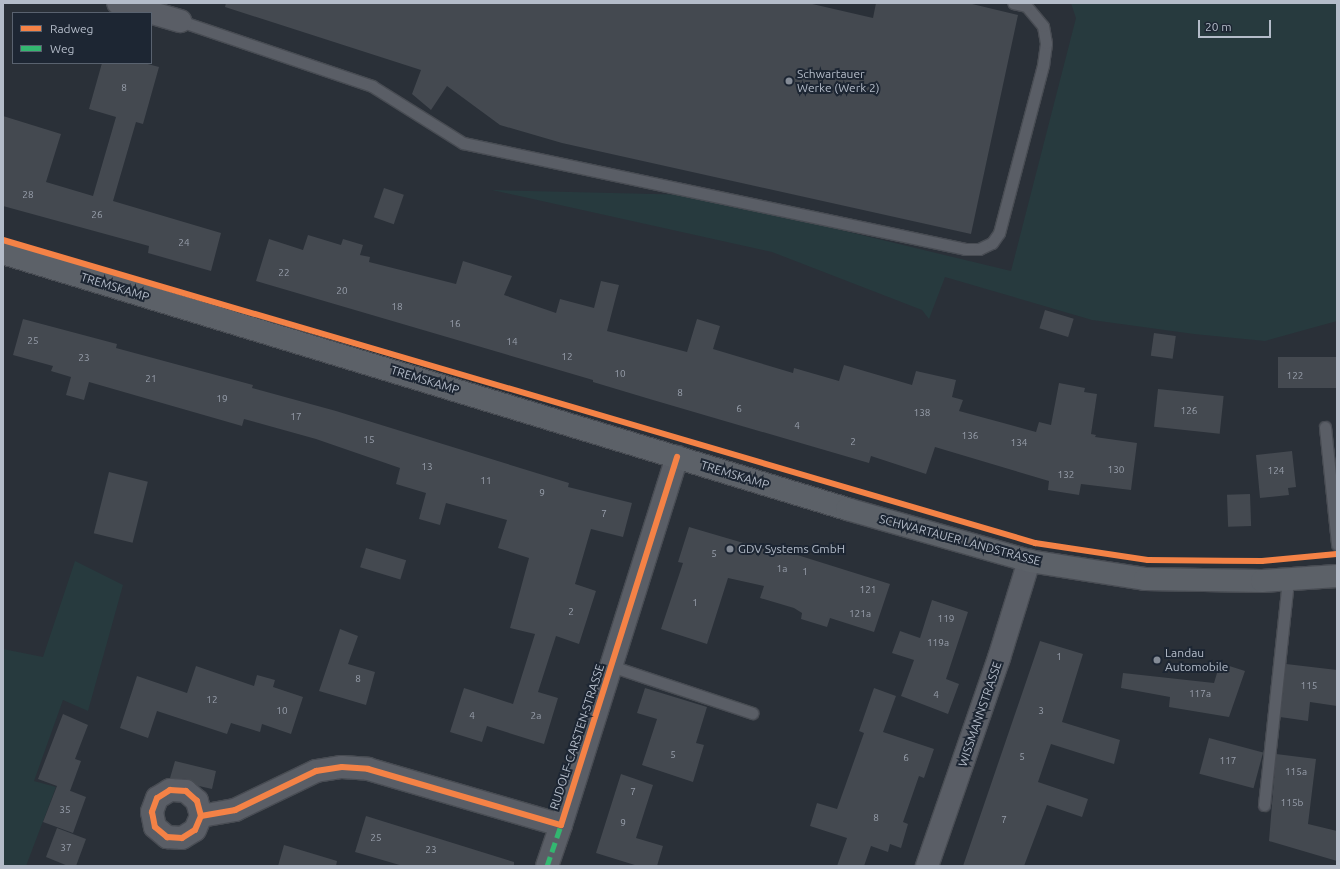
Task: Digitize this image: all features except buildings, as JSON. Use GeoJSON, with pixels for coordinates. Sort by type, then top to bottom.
{"type":"FeatureCollection","features":[{"type":"Feature","properties":{"kind":"main road","name":"TREMSKAMP"},"geometry":{"type":"LineString","coordinates":[[3,254],[847,509]]}},
{"type":"Feature","properties":{"kind":"main road","name":"SCHWARTAUER LANDSTRASSE"},"geometry":{"type":"LineString","coordinates":[[847,509],[1029,561],[1145,579],[1288,580],[1337,576]]}},
{"type":"Feature","properties":{"kind":"street"},"geometry":{"type":"LineString","coordinates":[[118,3],[148,12]]}},
{"type":"Feature","properties":{"kind":"street"},"geometry":{"type":"LineString","coordinates":[[152,13],[182,22]]}},
{"type":"Feature","properties":{"kind":"street","name":"RUDOLF-CARSTEN-STRASSE"},"geometry":{"type":"LineString","coordinates":[[547,866],[677,457]]}},
{"type":"Feature","properties":{"kind":"street","name":"WISSMANNSTRASSE"},"geometry":{"type":"LineString","coordinates":[[927,866],[999,658],[1029,561]]}},
{"type":"Feature","properties":{"kind":"street","name":"RUDOLF-CARSTEN-STRASSE"},"geometry":{"type":"LineString","coordinates":[[201,816],[235,810],[316,771],[342,767],[368,769],[561,825]]}},
{"type":"Feature","properties":{"kind":"lane"},"geometry":{"type":"LineString","coordinates":[[182,22],[372,86],[464,143],[964,249],[979,249],[992,243],[1000,234],[1043,65],[1046,43],[1043,26],[1026,6],[1013,3]]}},
{"type":"Feature","properties":{"kind":"lane"},"geometry":{"type":"LineString","coordinates":[[1325,427],[1337,544]]}},
{"type":"Feature","properties":{"kind":"lane"},"geometry":{"type":"LineString","coordinates":[[1264,805],[1288,580]]}},
{"type":"Feature","properties":{"kind":"lane"},"geometry":{"type":"LineString","coordinates":[[611,666],[752,714]]}},
{"type":"Feature","properties":{"kind":"green space"},"geometry":{"type":"Polygon","coordinates":[[[1071,3],[1337,3],[1337,321],[1265,341],[1194,334],[1092,320],[945,277],[929,319],[922,310],[772,252],[492,190],[695,195],[1011,271],[1076,18],[1071,3]]]}},
{"type":"Feature","properties":{"kind":"green space"},"geometry":{"type":"Polygon","coordinates":[[[75,561],[123,585],[88,711],[63,700],[34,781],[56,787],[26,866],[3,866],[3,649],[43,657],[75,561]]]}},
{"type":"Feature","properties":{"kind":"marked path"},"geometry":{"type":"LineString","coordinates":[[547,866],[561,825]]}},
{"type":"Feature","properties":{"kind":"cycle path"},"geometry":{"type":"LineString","coordinates":[[3,240],[1035,543],[1148,560],[1262,561],[1337,554]]}},
{"type":"Feature","properties":{"kind":"cycle path"},"geometry":{"type":"LineString","coordinates":[[201,816],[197,801],[186,791],[170,790],[157,798],[152,812],[155,827],[167,837],[182,838],[195,830],[201,816],[235,810],[316,771],[342,767],[368,769],[561,825],[677,457]]}},
{"type":"Feature","properties":{"kind":"place","name":"Schwartauer Werke (Werk 2)"},"geometry":{"type":"Point","coordinates":[789,81]}},
{"type":"Feature","properties":{"kind":"place","name":"GDV Systems GmbH"},"geometry":{"type":"Point","coordinates":[730,549]}},
{"type":"Feature","properties":{"kind":"place","name":"Landau Automobile"},"geometry":{"type":"Point","coordinates":[1157,660]}}]}
